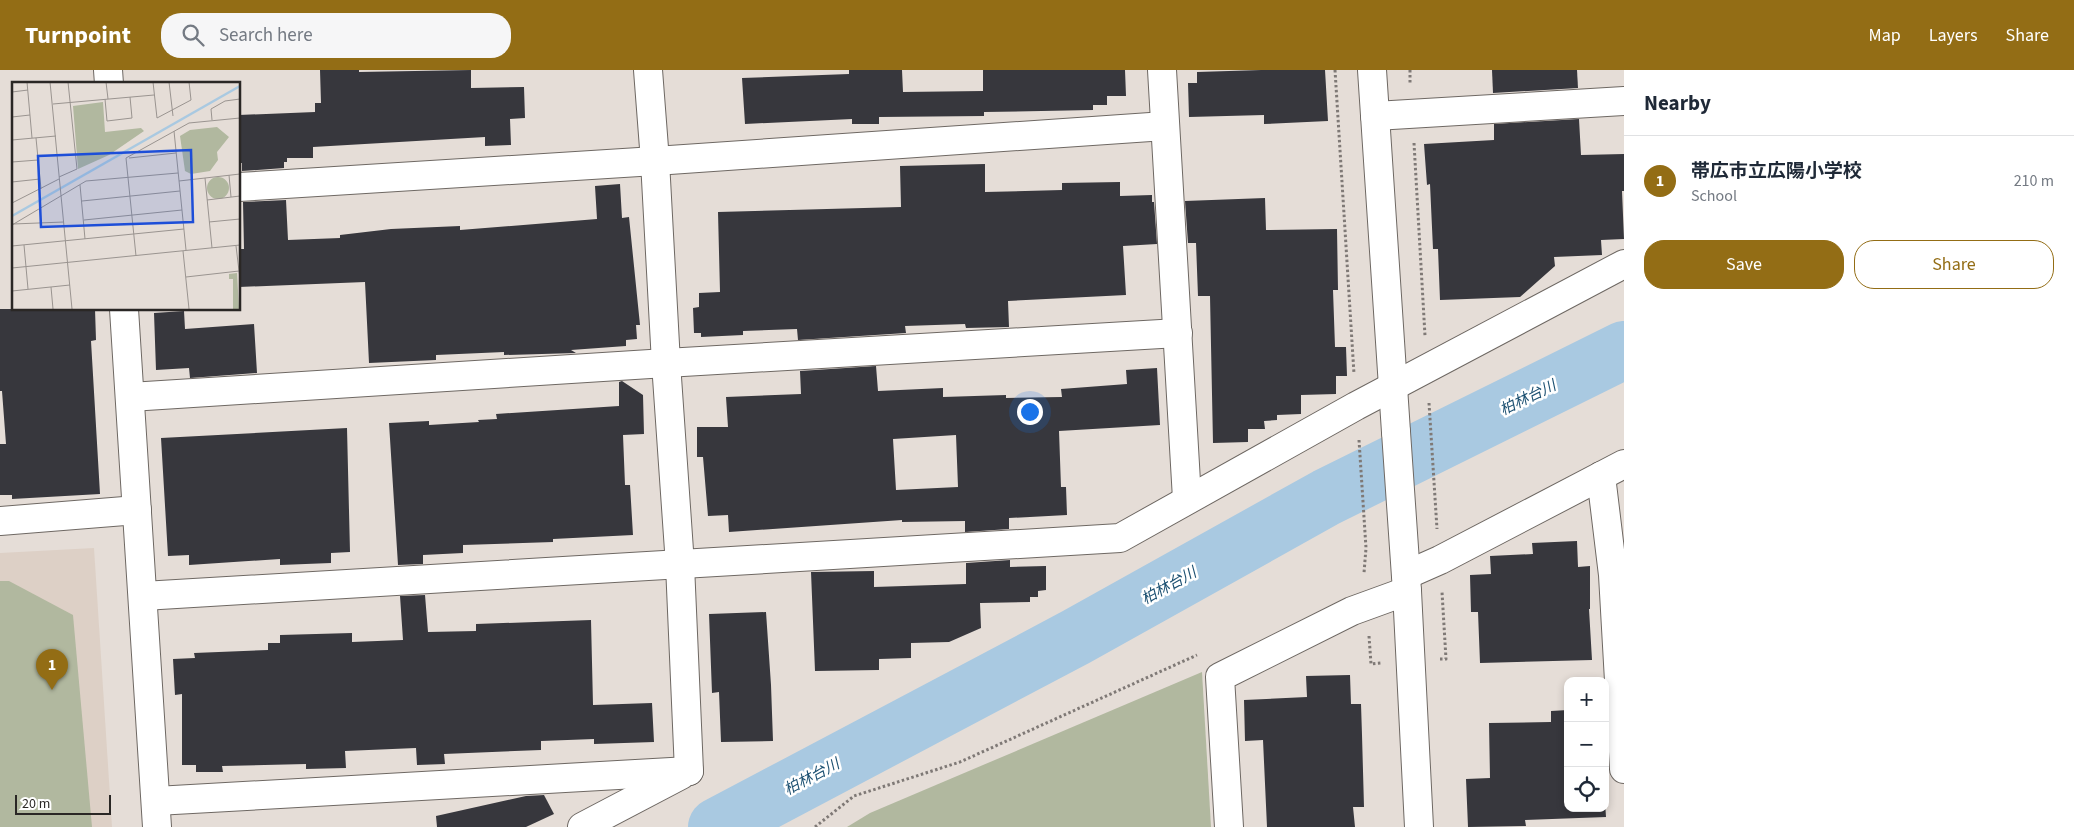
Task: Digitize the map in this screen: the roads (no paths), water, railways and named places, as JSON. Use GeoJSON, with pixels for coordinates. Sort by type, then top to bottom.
{"type":"FeatureCollection","features":[{"type":"Feature","properties":{"kind":"street"},"geometry":{"type":"LineString","coordinates":[[648,70],[656,162],[666,362],[680,565],[689,771]]}},
{"type":"Feature","properties":{"kind":"street"},"geometry":{"type":"LineString","coordinates":[[1162,70],[1188,498]]}},
{"type":"Feature","properties":{"kind":"street"},"geometry":{"type":"LineString","coordinates":[[1372,70],[1407,583],[1420,827]]}},
{"type":"Feature","properties":{"kind":"street"},"geometry":{"type":"LineString","coordinates":[[1375,116],[1624,102]]}},
{"type":"Feature","properties":{"kind":"street"},"geometry":{"type":"LineString","coordinates":[[240,187],[656,162],[1165,126]]}},
{"type":"Feature","properties":{"kind":"street"},"geometry":{"type":"LineString","coordinates":[[143,596],[1120,538],[1188,498],[1356,406],[1624,264]]}},
{"type":"Feature","properties":{"kind":"street"},"geometry":{"type":"LineString","coordinates":[[124,310],[157,814],[689,771]]}},
{"type":"Feature","properties":{"kind":"street"},"geometry":{"type":"LineString","coordinates":[[130,397],[666,362],[1178,332]]}},
{"type":"Feature","properties":{"kind":"street"},"geometry":{"type":"LineString","coordinates":[[1229,827],[1220,677],[1407,583],[1440,560],[1612,470],[1619,574],[1624,768]]}},
{"type":"Feature","properties":{"kind":"street"},"geometry":{"type":"LineString","coordinates":[[0,520],[137,510]]}},
{"type":"Feature","properties":{"kind":"street"},"geometry":{"type":"LineString","coordinates":[[582,827],[689,771]]}},
{"type":"Feature","properties":{"kind":"waterway","name":"柏林台川"},"geometry":{"type":"LineString","coordinates":[[717,827],[1076,637],[1327,497],[1624,350]]}},
{"type":"Feature","properties":{"kind":"place","name":"帯広市立広陽小学校"},"geometry":{"type":"Point","coordinates":[52,690]}}]}
